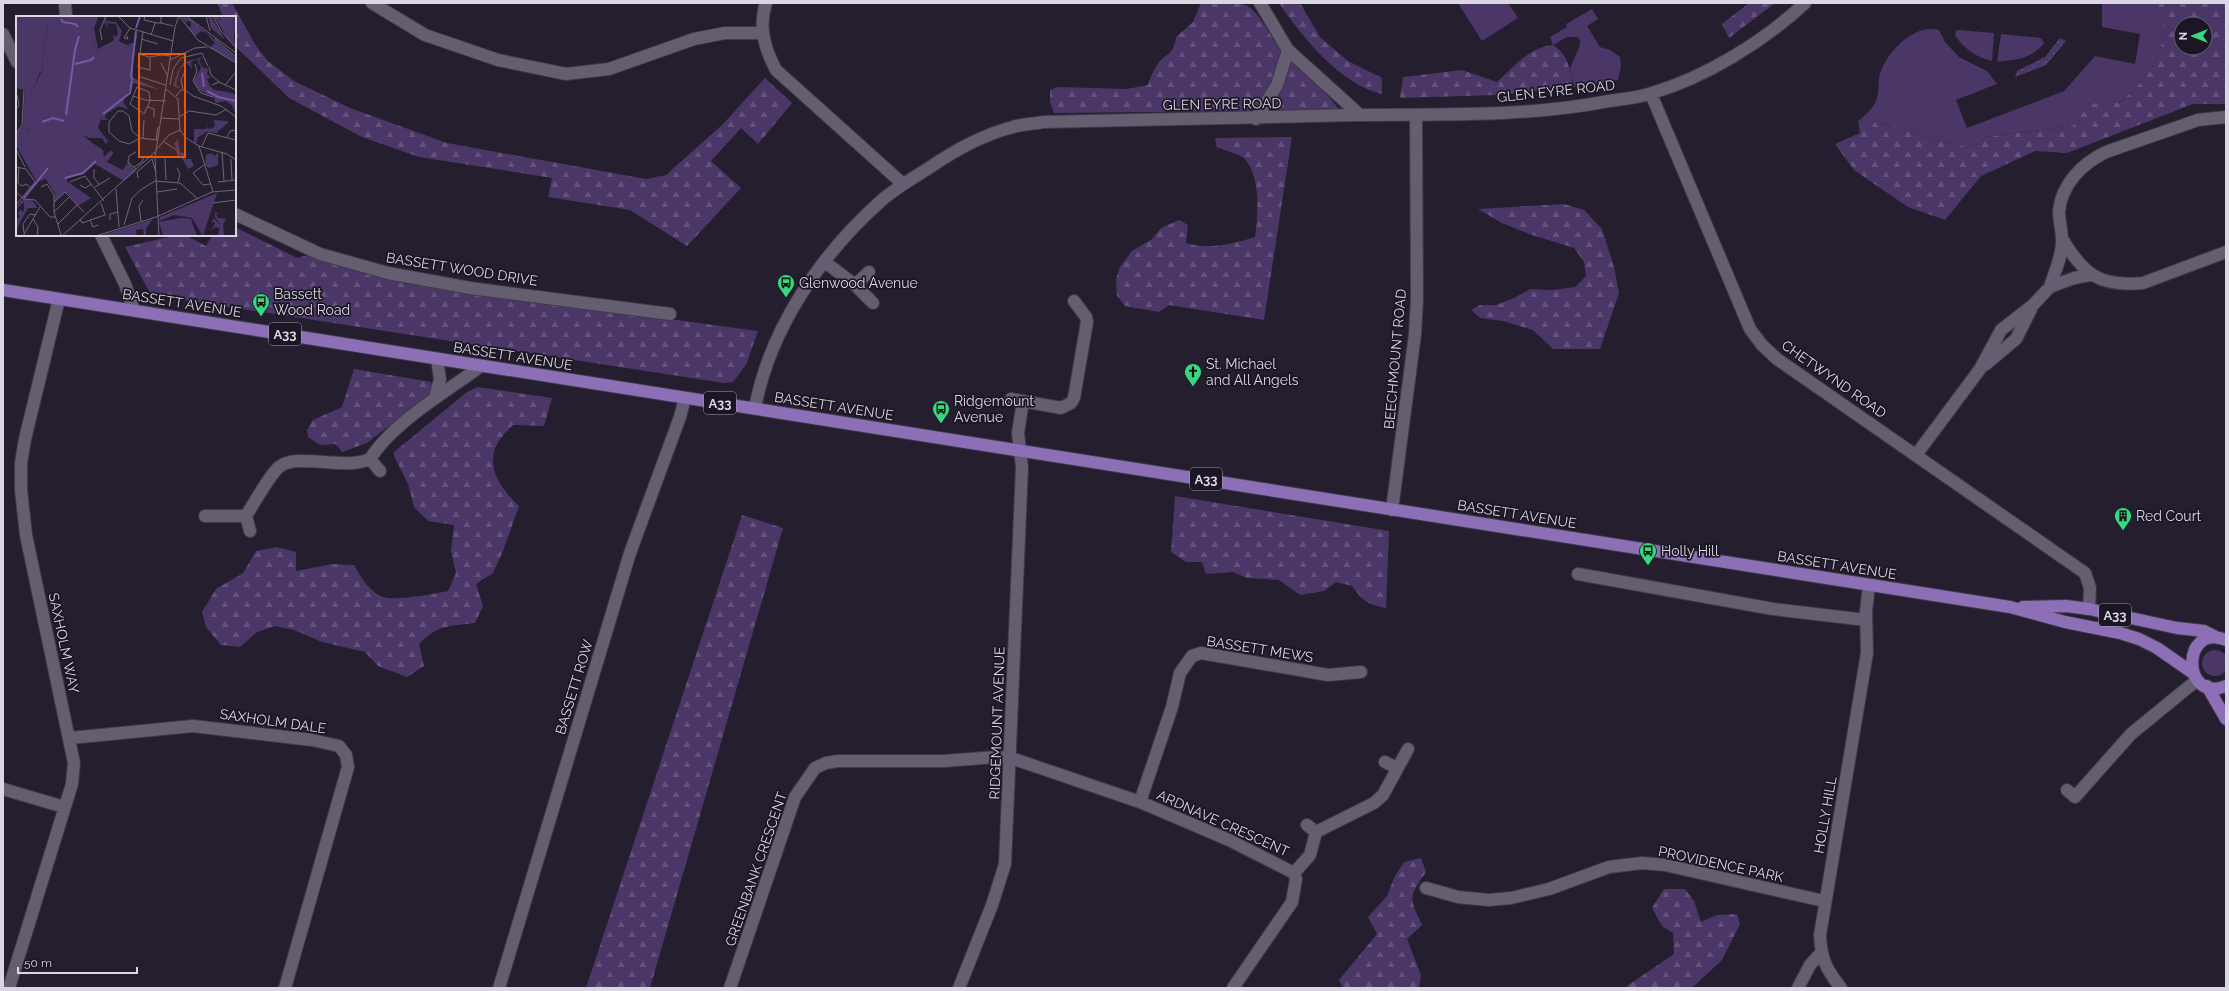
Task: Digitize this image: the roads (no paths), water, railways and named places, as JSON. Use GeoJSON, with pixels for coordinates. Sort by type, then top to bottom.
{"type":"FeatureCollection","features":[{"type":"Feature","properties":{"kind":"main road","name":"BASSETT AVENUE"},"geometry":{"type":"LineString","coordinates":[[3,290],[1869,586],[2010,607],[2065,622],[2120,633],[2140,639],[2157,648],[2199,680]]}},
{"type":"Feature","properties":{"kind":"main road","name":"BASSETT AVENUE"},"geometry":{"type":"LineString","coordinates":[[2010,607],[2066,606],[2089,609],[2176,628],[2204,631],[2223,639]]}},
{"type":"Feature","properties":{"kind":"main road"},"geometry":{"type":"LineString","coordinates":[[2223,639],[2204,641],[2194,652],[2191,666],[2226,719]]}},
{"type":"Feature","properties":{"kind":"main road"},"geometry":{"type":"LineString","coordinates":[[2199,680],[2215,688],[2226,686]]}},
{"type":"Feature","properties":{"kind":"street"},"geometry":{"type":"LineString","coordinates":[[64,3],[66,16]]}},
{"type":"Feature","properties":{"kind":"street"},"geometry":{"type":"LineString","coordinates":[[372,3],[425,35],[498,60],[566,74],[609,69],[694,39],[725,33],[762,33]]}},
{"type":"Feature","properties":{"kind":"street"},"geometry":{"type":"LineString","coordinates":[[766,3],[762,33],[765,49],[776,70],[903,184]]}},
{"type":"Feature","properties":{"kind":"street"},"geometry":{"type":"LineString","coordinates":[[1260,3],[1288,50],[1360,115]]}},
{"type":"Feature","properties":{"kind":"street","name":"GLEN EYRE ROAD"},"geometry":{"type":"LineString","coordinates":[[754,408],[764,367],[774,344],[795,306],[825,262],[856,225],[882,200],[903,184],[954,151],[975,141],[1014,126],[1043,122],[1416,115],[1532,111],[1592,105],[1651,94],[1686,80],[1747,48],[1788,19],[1804,3]]}},
{"type":"Feature","properties":{"kind":"street"},"geometry":{"type":"LineString","coordinates":[[3,34],[16,60]]}},
{"type":"Feature","properties":{"kind":"street"},"geometry":{"type":"LineString","coordinates":[[1256,119],[1277,85],[1288,50]]}},
{"type":"Feature","properties":{"kind":"street","name":"CHETWYND ROAD"},"geometry":{"type":"LineString","coordinates":[[1651,94],[1754,334],[1776,359],[2085,573],[2090,588],[2089,609]]}},
{"type":"Feature","properties":{"kind":"street","name":"BEECHMOUNT ROAD"},"geometry":{"type":"LineString","coordinates":[[1392,510],[1415,334],[1417,299],[1416,115]]}},
{"type":"Feature","properties":{"kind":"street"},"geometry":{"type":"LineString","coordinates":[[1916,455],[1980,369],[2001,330],[2033,305],[2050,287],[2060,257],[2062,240],[2059,211],[2063,197],[2070,182],[2093,158],[2198,120],[2226,117]]}},
{"type":"Feature","properties":{"kind":"street","name":"BASSETT WOOD DRIVE"},"geometry":{"type":"LineString","coordinates":[[236,214],[320,254],[388,273],[470,288],[670,314]]}},
{"type":"Feature","properties":{"kind":"street"},"geometry":{"type":"LineString","coordinates":[[101,236],[125,284],[134,310]]}},
{"type":"Feature","properties":{"kind":"street"},"geometry":{"type":"LineString","coordinates":[[2062,240],[2073,256],[2090,275],[2100,279],[2123,283],[2143,283],[2226,252]]}},
{"type":"Feature","properties":{"kind":"street"},"geometry":{"type":"LineString","coordinates":[[825,262],[855,285],[873,303]]}},
{"type":"Feature","properties":{"kind":"street"},"geometry":{"type":"LineString","coordinates":[[855,285],[869,272]]}},
{"type":"Feature","properties":{"kind":"street"},"geometry":{"type":"LineString","coordinates":[[2050,287],[2074,278],[2090,275]]}},
{"type":"Feature","properties":{"kind":"street","name":"SAXHOLM WAY"},"geometry":{"type":"LineString","coordinates":[[9,988],[72,784],[74,763],[70,738],[26,535],[21,490],[21,463],[25,439],[59,299]]}},
{"type":"Feature","properties":{"kind":"street"},"geometry":{"type":"LineString","coordinates":[[1011,399],[1061,408],[1067,406],[1074,398],[1087,322],[1086,317],[1074,301]]}},
{"type":"Feature","properties":{"kind":"street"},"geometry":{"type":"LineString","coordinates":[[436,359],[440,378],[436,398]]}},
{"type":"Feature","properties":{"kind":"street"},"geometry":{"type":"LineString","coordinates":[[250,531],[246,516],[279,467],[290,461],[354,465],[370,459],[376,449],[398,429],[436,398],[481,366]]}},
{"type":"Feature","properties":{"kind":"street","name":"BASSETT ROW"},"geometry":{"type":"LineString","coordinates":[[499,988],[630,553],[680,417],[685,398]]}},
{"type":"Feature","properties":{"kind":"street"},"geometry":{"type":"LineString","coordinates":[[1019,450],[1018,432],[1023,401]]}},
{"type":"Feature","properties":{"kind":"street","name":"RIDGEMOUNT AVENUE"},"geometry":{"type":"LineString","coordinates":[[959,988],[992,905],[1005,864],[1011,758],[1022,467],[1019,450]]}},
{"type":"Feature","properties":{"kind":"street"},"geometry":{"type":"LineString","coordinates":[[370,459],[380,471]]}},
{"type":"Feature","properties":{"kind":"street"},"geometry":{"type":"LineString","coordinates":[[205,516],[246,516]]}},
{"type":"Feature","properties":{"kind":"street"},"geometry":{"type":"LineString","coordinates":[[1578,574],[1773,609],[1866,620]]}},
{"type":"Feature","properties":{"kind":"street","name":"HOLLY HILL"},"geometry":{"type":"LineString","coordinates":[[1841,988],[1828,972],[1820,954],[1820,935],[1824,901],[1867,653],[1866,620],[1869,586]]}},
{"type":"Feature","properties":{"kind":"street","name":"BASSETT MEWS"},"geometry":{"type":"LineString","coordinates":[[1140,802],[1172,707],[1180,673],[1192,656],[1201,654],[1328,674],[1361,672]]}},
{"type":"Feature","properties":{"kind":"street"},"geometry":{"type":"LineString","coordinates":[[2075,798],[2130,734],[2199,680]]}},
{"type":"Feature","properties":{"kind":"street","name":"SAXHOLM DALE"},"geometry":{"type":"LineString","coordinates":[[70,738],[193,726],[312,740],[339,746],[346,755],[348,767],[285,988]]}},
{"type":"Feature","properties":{"kind":"street"},"geometry":{"type":"LineString","coordinates":[[1294,873],[1310,855],[1316,832],[1374,803],[1383,795],[1408,749]]}},
{"type":"Feature","properties":{"kind":"street","name":"GREENBANK CRESCENT"},"geometry":{"type":"LineString","coordinates":[[730,988],[795,796],[815,768],[826,763],[838,761],[944,761],[996,757],[1011,758]]}},
{"type":"Feature","properties":{"kind":"street","name":"ARDNAVE CRESCENT"},"geometry":{"type":"LineString","coordinates":[[1011,758],[1140,802],[1229,840],[1294,873],[1296,888],[1292,902],[1233,988]]}},
{"type":"Feature","properties":{"kind":"street"},"geometry":{"type":"LineString","coordinates":[[1385,762],[1397,768]]}},
{"type":"Feature","properties":{"kind":"street"},"geometry":{"type":"LineString","coordinates":[[3,789],[64,807]]}},
{"type":"Feature","properties":{"kind":"street"},"geometry":{"type":"LineString","coordinates":[[1307,825],[1316,832]]}},
{"type":"Feature","properties":{"kind":"street","name":"PROVIDENCE PARK"},"geometry":{"type":"LineString","coordinates":[[1426,888],[1458,897],[1488,900],[1511,898],[1549,889],[1609,867],[1642,863],[1665,865],[1824,901]]}},
{"type":"Feature","properties":{"kind":"street"},"geometry":{"type":"LineString","coordinates":[[1798,988],[1810,965],[1820,954]]}},
{"type":"Feature","properties":{"kind":"place","name":"Glenwood Avenue"},"geometry":{"type":"Point","coordinates":[786,298]}},
{"type":"Feature","properties":{"kind":"place","name":"Bassett Wood Road"},"geometry":{"type":"Point","coordinates":[261,317]}},
{"type":"Feature","properties":{"kind":"place","name":"St. Michael and All Angels"},"geometry":{"type":"Point","coordinates":[1193,387]}},
{"type":"Feature","properties":{"kind":"place","name":"Ridgemount Avenue"},"geometry":{"type":"Point","coordinates":[941,424]}},
{"type":"Feature","properties":{"kind":"place","name":"Red Court"},"geometry":{"type":"Point","coordinates":[2123,531]}},
{"type":"Feature","properties":{"kind":"place","name":"Holly Hill"},"geometry":{"type":"Point","coordinates":[1648,566]}}]}
